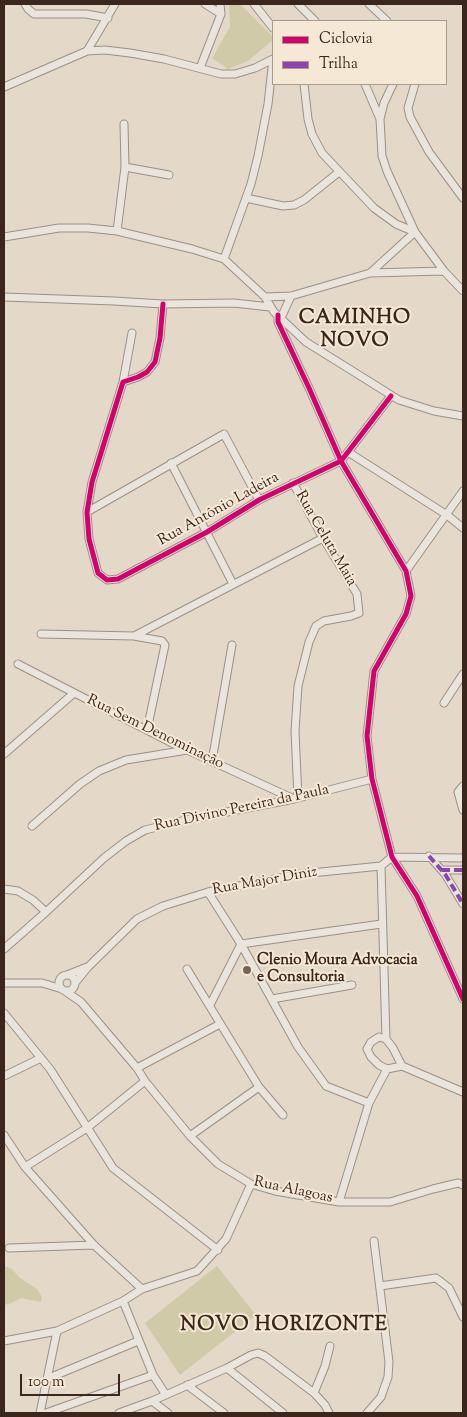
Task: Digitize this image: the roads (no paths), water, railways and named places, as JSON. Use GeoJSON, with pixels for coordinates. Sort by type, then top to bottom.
{"type":"FeatureCollection","features":[{"type":"Feature","properties":{"kind":"street"},"geometry":{"type":"LineString","coordinates":[[25,4],[34,14],[86,14],[108,18]]}},
{"type":"Feature","properties":{"kind":"street"},"geometry":{"type":"LineString","coordinates":[[87,51],[115,4]]}},
{"type":"Feature","properties":{"kind":"street"},"geometry":{"type":"LineString","coordinates":[[205,4],[221,14]]}},
{"type":"Feature","properties":{"kind":"street"},"geometry":{"type":"LineString","coordinates":[[200,68],[221,14],[220,4]]}},
{"type":"Feature","properties":{"kind":"street"},"geometry":{"type":"LineString","coordinates":[[254,4],[272,27]]}},
{"type":"Feature","properties":{"kind":"street"},"geometry":{"type":"LineString","coordinates":[[298,4],[314,20]]}},
{"type":"Feature","properties":{"kind":"street"},"geometry":{"type":"LineString","coordinates":[[369,4],[386,20]]}},
{"type":"Feature","properties":{"kind":"street"},"geometry":{"type":"LineString","coordinates":[[4,86],[87,51],[105,50],[130,53],[221,74],[235,74],[255,68],[272,60]]}},
{"type":"Feature","properties":{"kind":"street"},"geometry":{"type":"LineString","coordinates":[[224,259],[251,184],[272,82]]}},
{"type":"Feature","properties":{"kind":"street"},"geometry":{"type":"LineString","coordinates":[[304,85],[308,119],[312,134],[322,153],[369,203],[385,217],[415,232]]}},
{"type":"Feature","properties":{"kind":"street"},"geometry":{"type":"LineString","coordinates":[[365,85],[380,118]]}},
{"type":"Feature","properties":{"kind":"street"},"geometry":{"type":"LineString","coordinates":[[393,85],[384,103],[380,118],[382,156],[386,171],[415,232],[444,271],[463,292]]}},
{"type":"Feature","properties":{"kind":"street"},"geometry":{"type":"LineString","coordinates":[[415,85],[408,108],[410,118],[429,152],[463,198]]}},
{"type":"Feature","properties":{"kind":"street"},"geometry":{"type":"LineString","coordinates":[[117,231],[125,166],[124,124]]}},
{"type":"Feature","properties":{"kind":"street"},"geometry":{"type":"LineString","coordinates":[[125,166],[169,175]]}},
{"type":"Feature","properties":{"kind":"street"},"geometry":{"type":"LineString","coordinates":[[246,198],[283,206],[294,205],[304,200],[339,172]]}},
{"type":"Feature","properties":{"kind":"street"},"geometry":{"type":"LineString","coordinates":[[4,237],[59,228],[88,228],[117,231],[192,249],[224,259],[265,297],[279,317],[306,342],[399,400],[434,411],[463,416]]}},
{"type":"Feature","properties":{"kind":"street"},"geometry":{"type":"LineString","coordinates":[[370,273],[415,232]]}},
{"type":"Feature","properties":{"kind":"street"},"geometry":{"type":"LineString","coordinates":[[265,297],[291,296],[370,273],[444,271]]}},
{"type":"Feature","properties":{"kind":"street"},"geometry":{"type":"LineString","coordinates":[[291,296],[278,322],[341,461],[406,571],[410,596],[406,614],[374,671],[367,736],[372,779],[392,857],[417,896],[463,999]]}},
{"type":"Feature","properties":{"kind":"street"},"geometry":{"type":"LineString","coordinates":[[4,297],[163,304],[234,303],[270,306]]}},
{"type":"Feature","properties":{"kind":"street"},"geometry":{"type":"LineString","coordinates":[[122,382],[147,372],[155,362],[160,338],[163,304]]}},
{"type":"Feature","properties":{"kind":"street"},"geometry":{"type":"LineString","coordinates":[[87,512],[92,482],[122,382],[132,333]]}},
{"type":"Feature","properties":{"kind":"street","name":"Rua Antônio Ladeira"},"geometry":{"type":"LineString","coordinates":[[87,512],[89,539],[98,573],[107,580],[118,579],[207,532],[259,500],[341,461],[391,396]]}},
{"type":"Feature","properties":{"kind":"street"},"geometry":{"type":"LineString","coordinates":[[87,512],[224,434],[259,500]]}},
{"type":"Feature","properties":{"kind":"street"},"geometry":{"type":"LineString","coordinates":[[348,452],[463,528]]}},
{"type":"Feature","properties":{"kind":"street"},"geometry":{"type":"LineString","coordinates":[[171,463],[234,584]]}},
{"type":"Feature","properties":{"kind":"street","name":"Rua Celuta Maia"},"geometry":{"type":"LineString","coordinates":[[293,483],[357,594],[360,613],[324,620],[316,626],[309,642],[298,686],[295,731],[296,799]]}},
{"type":"Feature","properties":{"kind":"street"},"geometry":{"type":"LineString","coordinates":[[406,571],[463,491]]}},
{"type":"Feature","properties":{"kind":"street"},"geometry":{"type":"LineString","coordinates":[[134,636],[323,538]]}},
{"type":"Feature","properties":{"kind":"street"},"geometry":{"type":"LineString","coordinates":[[41,634],[134,636],[162,641],[165,645],[147,730]]}},
{"type":"Feature","properties":{"kind":"street"},"geometry":{"type":"LineString","coordinates":[[212,761],[232,645]]}},
{"type":"Feature","properties":{"kind":"street","name":"Rua Sem Denominação"},"geometry":{"type":"LineString","coordinates":[[18,664],[187,750],[296,799]]}},
{"type":"Feature","properties":{"kind":"street"},"geometry":{"type":"LineString","coordinates":[[444,703],[463,674]]}},
{"type":"Feature","properties":{"kind":"street"},"geometry":{"type":"LineString","coordinates":[[4,754],[74,693]]}},
{"type":"Feature","properties":{"kind":"street"},"geometry":{"type":"LineString","coordinates":[[32,826],[80,784],[99,771],[126,760],[187,750]]}},
{"type":"Feature","properties":{"kind":"street","name":"Rua Divino Pereira da Paula"},"geometry":{"type":"LineString","coordinates":[[4,949],[104,858],[126,841],[145,830],[186,820],[296,799],[372,779]]}},
{"type":"Feature","properties":{"kind":"street"},"geometry":{"type":"LineString","coordinates":[[463,786],[458,792],[463,810]]}},
{"type":"Feature","properties":{"kind":"street"},"geometry":{"type":"LineString","coordinates":[[429,856],[442,870],[463,904]]}},
{"type":"Feature","properties":{"kind":"street"},"geometry":{"type":"LineString","coordinates":[[386,1039],[380,866],[392,857],[429,856],[463,858]]}},
{"type":"Feature","properties":{"kind":"street","name":"Rua Major Diniz"},"geometry":{"type":"LineString","coordinates":[[75,984],[88,967],[137,919],[164,906],[208,892],[301,874],[380,866]]}},
{"type":"Feature","properties":{"kind":"street"},"geometry":{"type":"LineString","coordinates":[[442,870],[463,870]]}},
{"type":"Feature","properties":{"kind":"street"},"geometry":{"type":"LineString","coordinates":[[4,889],[18,891],[33,900],[46,912]]}},
{"type":"Feature","properties":{"kind":"street"},"geometry":{"type":"LineString","coordinates":[[208,892],[241,944],[298,1048],[326,1086],[369,1103]]}},
{"type":"Feature","properties":{"kind":"street"},"geometry":{"type":"LineString","coordinates":[[241,944],[381,924]]}},
{"type":"Feature","properties":{"kind":"street"},"geometry":{"type":"LineString","coordinates":[[210,1005],[241,944]]}},
{"type":"Feature","properties":{"kind":"street","name":"Rua Major Diniz"},"geometry":{"type":"LineString","coordinates":[[64,977],[88,967]]}},
{"type":"Feature","properties":{"kind":"street"},"geometry":{"type":"LineString","coordinates":[[187,969],[259,1087],[282,1115]]}},
{"type":"Feature","properties":{"kind":"street"},"geometry":{"type":"LineString","coordinates":[[64,977],[72,977],[75,984],[71,990],[63,990],[60,984],[64,977]]}},
{"type":"Feature","properties":{"kind":"street","name":"Rua Alagoas"},"geometry":{"type":"LineString","coordinates":[[4,983],[42,983],[64,977]]}},
{"type":"Feature","properties":{"kind":"street","name":"Rua Alagoas"},"geometry":{"type":"LineString","coordinates":[[42,983],[63,990],[81,1002],[190,1136],[218,1164],[251,1184],[275,1191],[338,1202],[390,1202],[458,1183],[463,1185]]}},
{"type":"Feature","properties":{"kind":"street","name":"Rua Alagoas"},"geometry":{"type":"LineString","coordinates":[[75,984],[81,1002]]}},
{"type":"Feature","properties":{"kind":"street"},"geometry":{"type":"LineString","coordinates":[[272,999],[352,985]]}},
{"type":"Feature","properties":{"kind":"street"},"geometry":{"type":"LineString","coordinates":[[4,1013],[50,1068],[113,1168],[218,1250]]}},
{"type":"Feature","properties":{"kind":"street"},"geometry":{"type":"LineString","coordinates":[[136,1068],[220,1024]]}},
{"type":"Feature","properties":{"kind":"street"},"geometry":{"type":"LineString","coordinates":[[402,1066],[386,1039],[379,1037],[371,1042],[368,1049],[371,1057],[379,1065],[387,1069],[402,1066],[463,1092]]}},
{"type":"Feature","properties":{"kind":"street"},"geometry":{"type":"LineString","coordinates":[[4,1076],[41,1058]]}},
{"type":"Feature","properties":{"kind":"street"},"geometry":{"type":"LineString","coordinates":[[338,1202],[369,1103],[387,1069]]}},
{"type":"Feature","properties":{"kind":"street"},"geometry":{"type":"LineString","coordinates":[[25,1167],[87,1128],[145,1081]]}},
{"type":"Feature","properties":{"kind":"street"},"geometry":{"type":"LineString","coordinates":[[190,1136],[259,1087]]}},
{"type":"Feature","properties":{"kind":"street"},"geometry":{"type":"LineString","coordinates":[[4,1135],[25,1167],[94,1245],[142,1289]]}},
{"type":"Feature","properties":{"kind":"street"},"geometry":{"type":"LineString","coordinates":[[4,1341],[57,1331],[123,1301],[142,1289],[197,1271],[226,1239],[251,1184]]}},
{"type":"Feature","properties":{"kind":"street"},"geometry":{"type":"LineString","coordinates":[[368,1413],[386,1387],[389,1362],[374,1241]]}},
{"type":"Feature","properties":{"kind":"street"},"geometry":{"type":"LineString","coordinates":[[9,1248],[94,1245]]}},
{"type":"Feature","properties":{"kind":"street"},"geometry":{"type":"LineString","coordinates":[[380,1286],[436,1278],[449,1288],[463,1317]]}},
{"type":"Feature","properties":{"kind":"street"},"geometry":{"type":"LineString","coordinates":[[123,1301],[153,1375],[166,1395]]}},
{"type":"Feature","properties":{"kind":"street"},"geometry":{"type":"LineString","coordinates":[[40,1413],[49,1378],[57,1331]]}},
{"type":"Feature","properties":{"kind":"street"},"geometry":{"type":"LineString","coordinates":[[49,1378],[138,1341]]}},
{"type":"Feature","properties":{"kind":"street"},"geometry":{"type":"LineString","coordinates":[[314,1392],[325,1366],[330,1346]]}},
{"type":"Feature","properties":{"kind":"street"},"geometry":{"type":"LineString","coordinates":[[119,1413],[166,1395],[227,1368],[255,1353],[261,1353],[314,1392],[330,1413]]}},
{"type":"Feature","properties":{"kind":"street"},"geometry":{"type":"LineString","coordinates":[[227,1368],[283,1413]]}},
{"type":"Feature","properties":{"kind":"street"},"geometry":{"type":"LineString","coordinates":[[46,1413],[153,1375]]}},
{"type":"Feature","properties":{"kind":"street"},"geometry":{"type":"LineString","coordinates":[[187,1385],[224,1413]]}},
{"type":"Feature","properties":{"kind":"street"},"geometry":{"type":"LineString","coordinates":[[152,1401],[168,1413]]}},
{"type":"Feature","properties":{"kind":"place","name":"Clenio Moura Advocacia e Consultoria"},"geometry":{"type":"Point","coordinates":[247,970]}},
{"type":"Feature","properties":{"kind":"district","name":"CAMINHO NOVO"},"geometry":{"type":"Point","coordinates":[355,332]}},
{"type":"Feature","properties":{"kind":"district","name":"NOVO HORIZONTE"},"geometry":{"type":"Point","coordinates":[284,1327]}}]}
